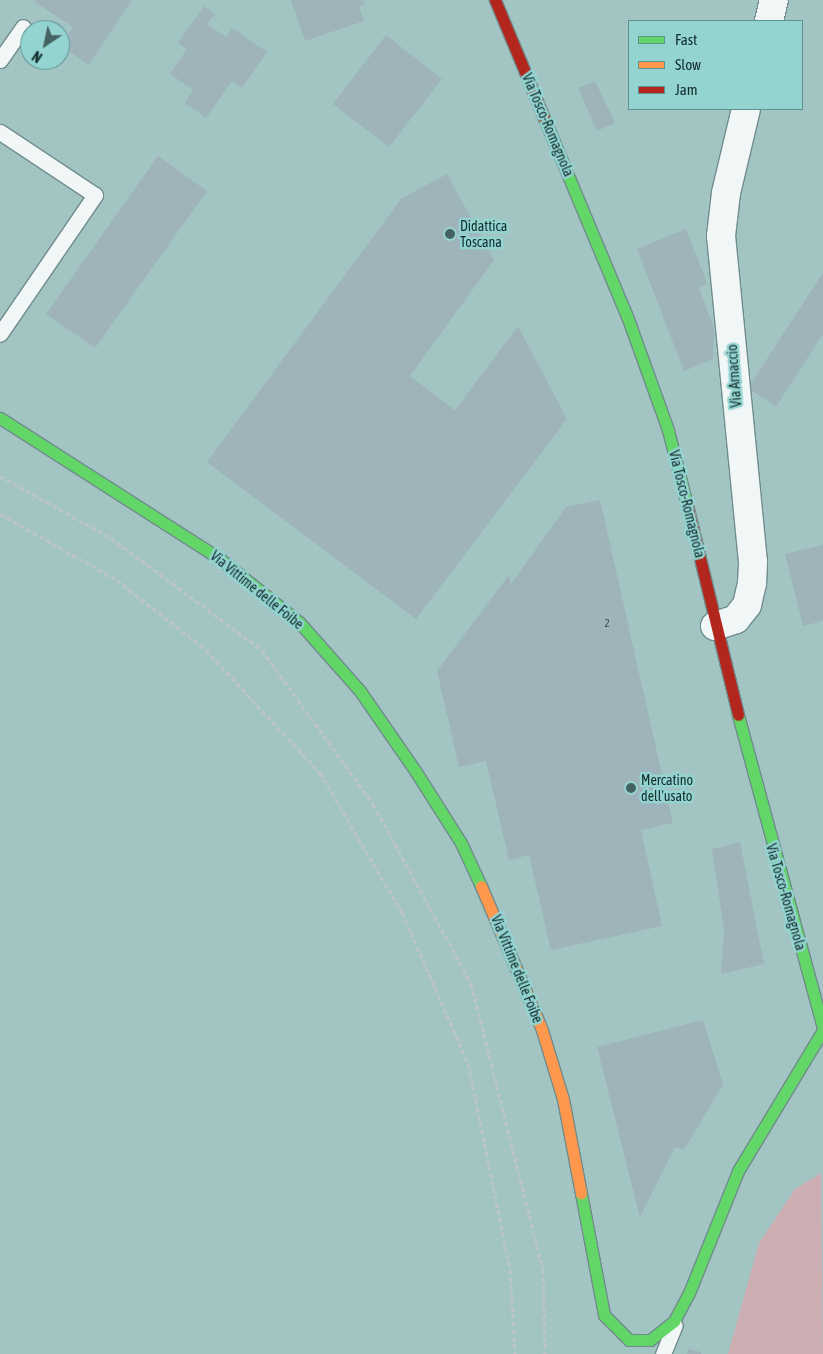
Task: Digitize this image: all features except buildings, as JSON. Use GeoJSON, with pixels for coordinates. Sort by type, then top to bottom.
{"type":"FeatureCollection","features":[{"type":"Feature","properties":{"kind":"street","name":"Via Tosco-Romagnola"},"geometry":{"type":"LineString","coordinates":[[495,0],[598,242],[649,373],[684,487],[715,626],[823,1028]]}},
{"type":"Feature","properties":{"kind":"street"},"geometry":{"type":"LineString","coordinates":[[769,20],[774,0]]}},
{"type":"Feature","properties":{"kind":"street","name":"Via Arnaccio"},"geometry":{"type":"LineString","coordinates":[[715,626],[736,619],[747,604],[754,562],[722,236],[726,193],[746,110]]}},
{"type":"Feature","properties":{"kind":"street","name":"Via Vittime delle Foibe"},"geometry":{"type":"LineString","coordinates":[[0,418],[219,558],[299,622],[360,691],[416,772],[461,843],[504,935],[542,1030],[563,1099],[604,1315],[610,1326],[629,1340],[650,1340],[664,1332],[683,1306],[738,1171],[823,1028]]}},
{"type":"Feature","properties":{"kind":"lane"},"geometry":{"type":"LineString","coordinates":[[0,60],[20,31]]}},
{"type":"Feature","properties":{"kind":"lane"},"geometry":{"type":"LineString","coordinates":[[0,132],[95,195],[0,334]]}},
{"type":"Feature","properties":{"kind":"lane"},"geometry":{"type":"LineString","coordinates":[[663,1354],[683,1306]]}},
{"type":"Feature","properties":{"kind":"path"},"geometry":{"type":"LineString","coordinates":[[0,476],[111,538],[262,650],[373,804],[471,983],[543,1269],[545,1354]]}},
{"type":"Feature","properties":{"kind":"path"},"geometry":{"type":"LineString","coordinates":[[0,514],[117,580],[206,650],[320,773],[402,912],[468,1063],[510,1269],[515,1354]]}},
{"type":"Feature","properties":{"kind":"shaded area"},"geometry":{"type":"Polygon","coordinates":[[[821,1173],[823,1354],[728,1354],[759,1243],[795,1189],[821,1173]]]}},
{"type":"Feature","properties":{"kind":"traffic: fast"},"geometry":{"type":"LineString","coordinates":[[544,118],[627,316],[668,430],[687,505]]}},
{"type":"Feature","properties":{"kind":"traffic: fast"},"geometry":{"type":"LineString","coordinates":[[0,418],[219,558],[299,622],[360,691],[416,772],[461,843],[481,886]]}},
{"type":"Feature","properties":{"kind":"traffic: fast"},"geometry":{"type":"LineString","coordinates":[[738,715],[823,1027]]}},
{"type":"Feature","properties":{"kind":"traffic: fast"},"geometry":{"type":"LineString","coordinates":[[581,1193],[604,1315],[629,1340],[650,1340],[674,1321],[689,1293],[738,1171],[823,1030]]}},
{"type":"Feature","properties":{"kind":"traffic: slow"},"geometry":{"type":"LineString","coordinates":[[481,886],[542,1030],[563,1099],[581,1193]]}},
{"type":"Feature","properties":{"kind":"traffic: jam"},"geometry":{"type":"LineString","coordinates":[[495,0],[544,118]]}},
{"type":"Feature","properties":{"kind":"traffic: jam"},"geometry":{"type":"LineString","coordinates":[[687,505],[738,715]]}},
{"type":"Feature","properties":{"kind":"place","name":"Didattica Toscana"},"geometry":{"type":"Point","coordinates":[450,234]}},
{"type":"Feature","properties":{"kind":"place","name":"Mercatino dell'usato"},"geometry":{"type":"Point","coordinates":[631,788]}}]}
